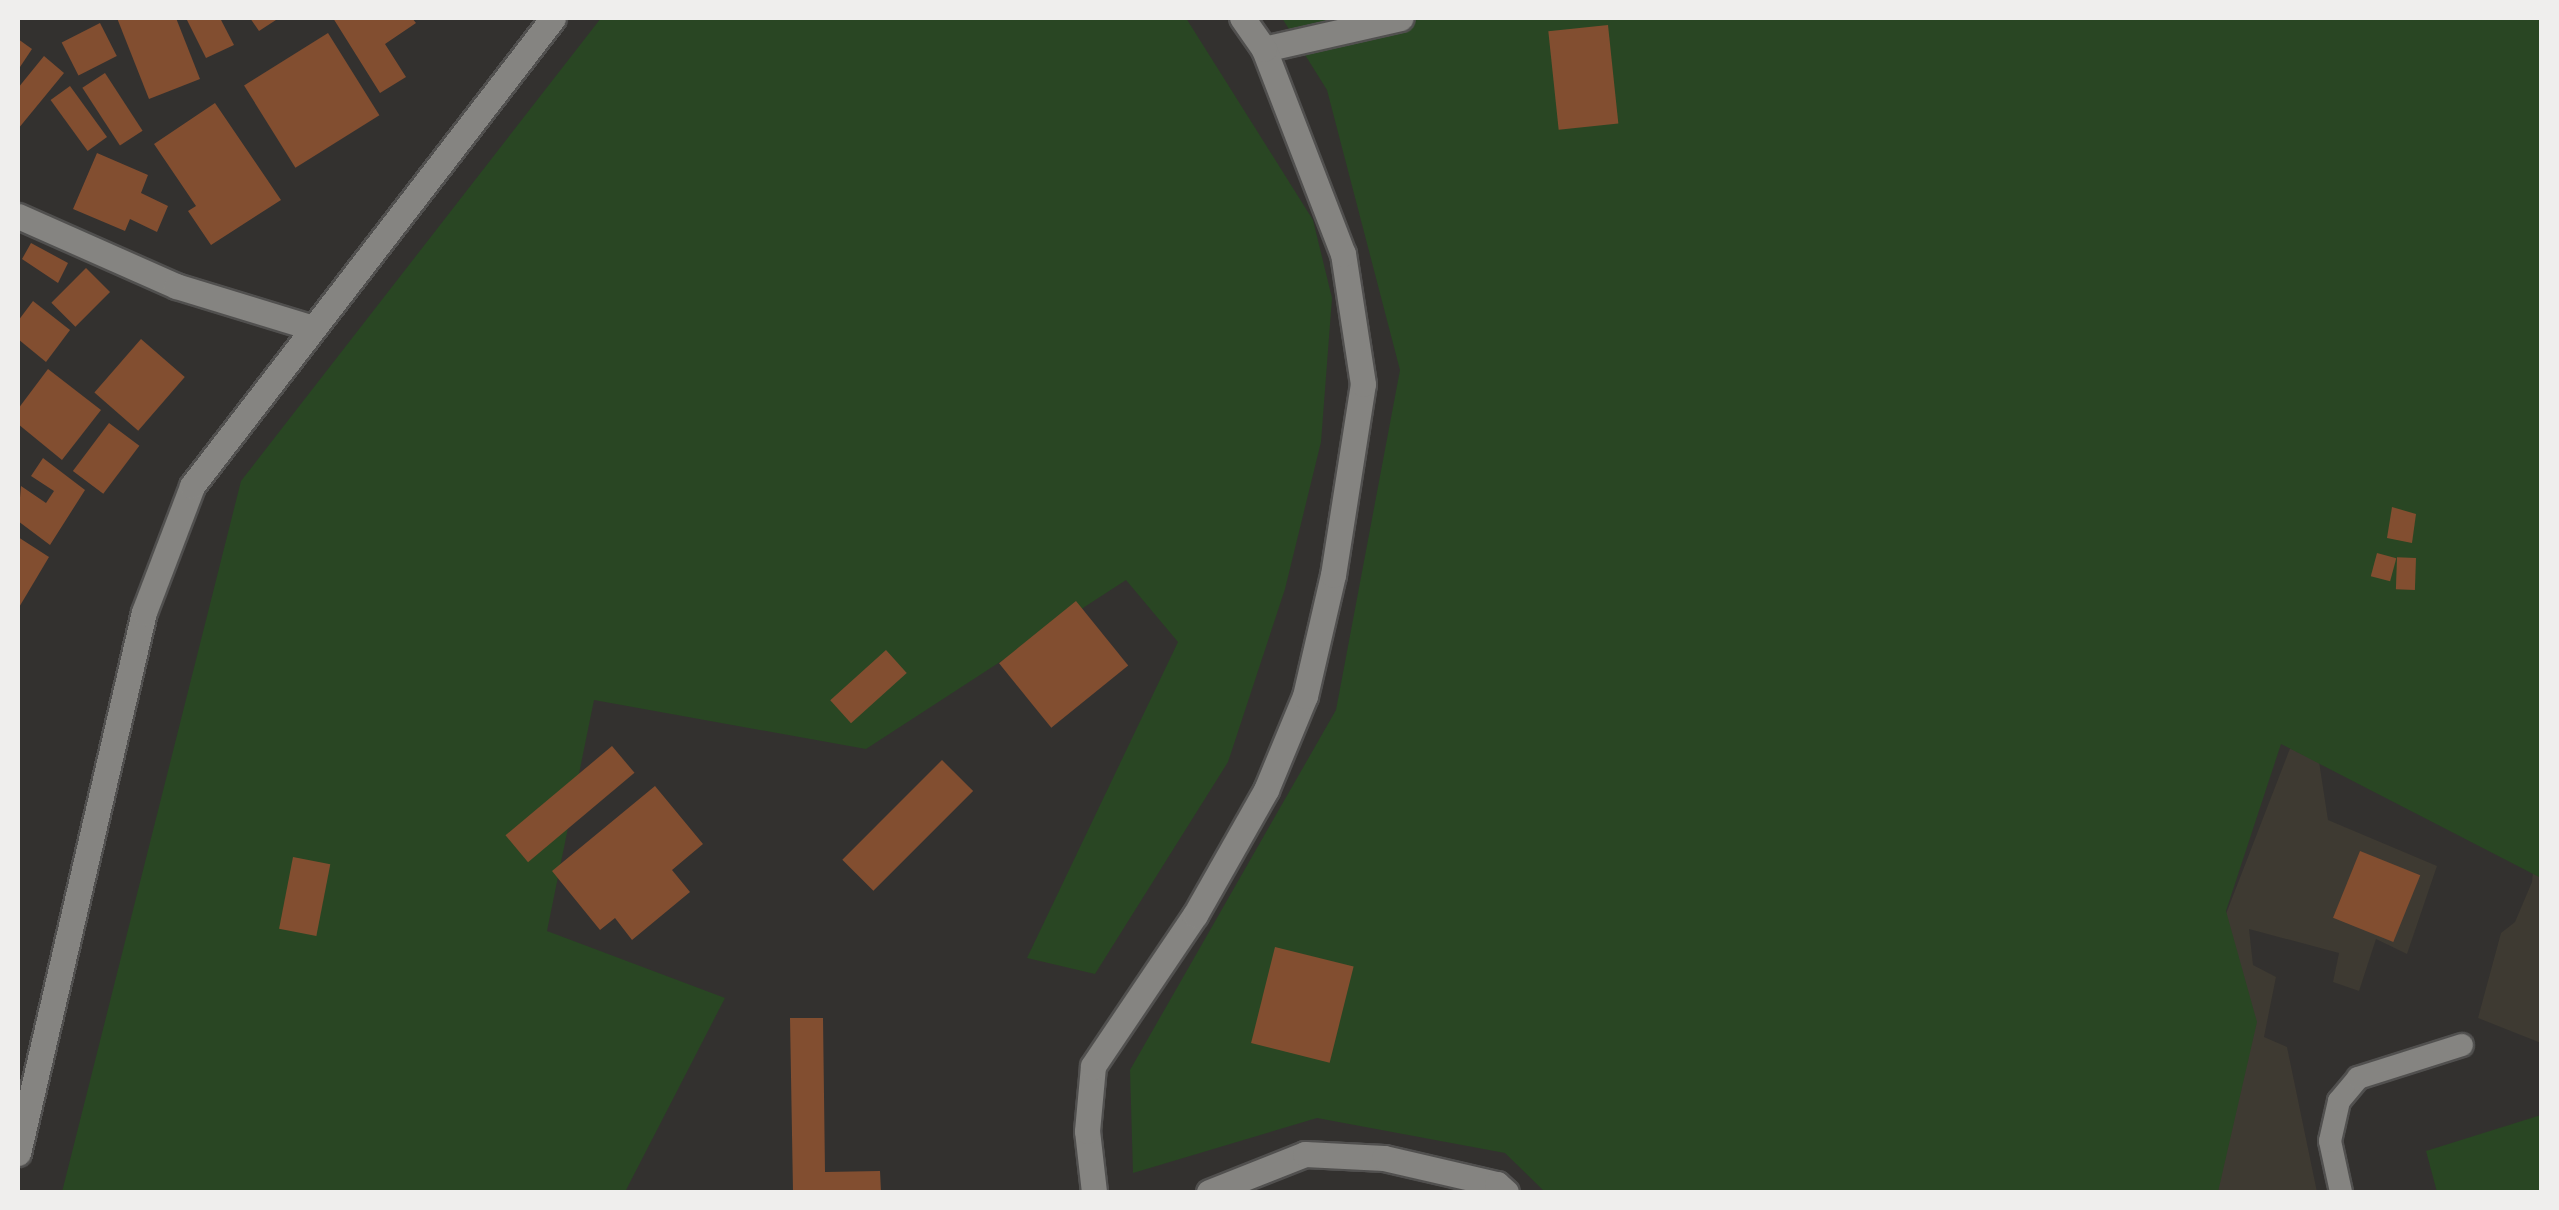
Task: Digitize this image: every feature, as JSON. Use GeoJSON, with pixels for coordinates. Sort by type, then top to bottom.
{"type":"FeatureCollection","features":[{"type":"Feature","properties":{"kind":"street"},"geometry":{"type":"LineString","coordinates":[[18,1153],[144,612],[192,486],[310,327],[553,18]]}},
{"type":"Feature","properties":{"kind":"street"},"geometry":{"type":"LineString","coordinates":[[1094,1192],[1087,1131],[1093,1066],[1195,915],[1266,790],[1306,696],[1333,575],[1363,384],[1343,254],[1264,48],[1242,18]]}},
{"type":"Feature","properties":{"kind":"street"},"geometry":{"type":"LineString","coordinates":[[1264,48],[1401,18]]}},
{"type":"Feature","properties":{"kind":"street"},"geometry":{"type":"LineString","coordinates":[[18,216],[176,286],[310,327]]}},
{"type":"Feature","properties":{"kind":"street"},"geometry":{"type":"LineString","coordinates":[[1209,1192],[1306,1154],[1384,1158],[1497,1184],[1506,1192]]}},
{"type":"Feature","properties":{"kind":"lane"},"geometry":{"type":"LineString","coordinates":[[2341,1192],[2330,1141],[2339,1101],[2358,1078],[2462,1045]]}},
{"type":"Feature","properties":{"kind":"shaded area"},"geometry":{"type":"Polygon","coordinates":[[[2296,733],[2316,742],[2328,820],[2437,866],[2407,954],[2376,939],[2359,991],[2333,982],[2339,953],[2249,929],[2253,965],[2276,977],[2264,1037],[2287,1047],[2317,1192],[2214,1192],[2219,932],[2296,733]]]}},
{"type":"Feature","properties":{"kind":"shaded area"},"geometry":{"type":"Polygon","coordinates":[[[2536,840],[2541,841],[2541,1043],[2478,1018],[2501,933],[2515,922],[2532,882],[2536,840]]]}},
{"type":"Feature","properties":{"kind":"green space"},"geometry":{"type":"Polygon","coordinates":[[[601,18],[1186,18],[1313,220],[1332,298],[1321,442],[1285,589],[1228,762],[1095,974],[1027,958],[1178,642],[1126,580],[866,749],[594,700],[547,931],[725,998],[625,1192],[62,1192],[241,481],[601,18]]]}},
{"type":"Feature","properties":{"kind":"green space"},"geometry":{"type":"Polygon","coordinates":[[[1282,18],[2541,18],[2541,878],[2281,744],[2226,911],[2257,1022],[2218,1192],[1545,1192],[1505,1153],[1317,1118],[1133,1173],[1130,1070],[1336,710],[1400,370],[1327,90],[1282,18]]]}},
{"type":"Feature","properties":{"kind":"green space"},"geometry":{"type":"Polygon","coordinates":[[[2541,1115],[2541,1192],[2437,1192],[2426,1151],[2541,1115]]]}},
{"type":"Feature","properties":{"kind":"building"},"geometry":{"type":"Polygon","coordinates":[[[117,18],[176,18],[200,79],[149,99],[117,18]]]}},
{"type":"Feature","properties":{"kind":"building"},"geometry":{"type":"Polygon","coordinates":[[[186,18],[220,18],[234,45],[206,58],[186,18]]]}},
{"type":"Feature","properties":{"kind":"building"},"geometry":{"type":"Polygon","coordinates":[[[250,18],[279,18],[259,31],[250,18]]]}},
{"type":"Feature","properties":{"kind":"building"},"geometry":{"type":"Polygon","coordinates":[[[333,18],[412,18],[416,23],[385,44],[406,77],[380,93],[333,18]]]}},
{"type":"Feature","properties":{"kind":"building"},"geometry":{"type":"Polygon","coordinates":[[[100,23],[117,56],[78,75],[62,43],[100,23]]]}},
{"type":"Feature","properties":{"kind":"building"},"geometry":{"type":"Polygon","coordinates":[[[1608,25],[1618,123],[1559,130],[1548,31],[1608,25]]]}},
{"type":"Feature","properties":{"kind":"building"},"geometry":{"type":"Polygon","coordinates":[[[328,33],[379,115],[295,168],[244,85],[328,33]]]}},
{"type":"Feature","properties":{"kind":"building"},"geometry":{"type":"Polygon","coordinates":[[[18,39],[32,49],[18,70],[18,39]]]}},
{"type":"Feature","properties":{"kind":"building"},"geometry":{"type":"Polygon","coordinates":[[[44,56],[64,73],[18,129],[18,88],[44,56]]]}},
{"type":"Feature","properties":{"kind":"building"},"geometry":{"type":"Polygon","coordinates":[[[105,73],[143,131],[120,146],[82,88],[105,73]]]}},
{"type":"Feature","properties":{"kind":"building"},"geometry":{"type":"Polygon","coordinates":[[[70,86],[107,137],[88,151],[51,100],[70,86]]]}},
{"type":"Feature","properties":{"kind":"building"},"geometry":{"type":"Polygon","coordinates":[[[215,103],[281,200],[211,245],[188,211],[196,206],[154,144],[215,103]]]}},
{"type":"Feature","properties":{"kind":"building"},"geometry":{"type":"Polygon","coordinates":[[[97,153],[148,175],[141,193],[168,206],[157,232],[130,219],[125,231],[73,209],[97,153]]]}},
{"type":"Feature","properties":{"kind":"building"},"geometry":{"type":"Polygon","coordinates":[[[31,243],[68,263],[58,283],[22,259],[31,243]]]}},
{"type":"Feature","properties":{"kind":"building"},"geometry":{"type":"Polygon","coordinates":[[[86,268],[110,292],[75,327],[51,303],[86,268]]]}},
{"type":"Feature","properties":{"kind":"building"},"geometry":{"type":"Polygon","coordinates":[[[33,301],[70,330],[46,362],[18,339],[18,321],[33,301]]]}},
{"type":"Feature","properties":{"kind":"building"},"geometry":{"type":"Polygon","coordinates":[[[141,339],[185,377],[138,431],[94,393],[141,339]]]}},
{"type":"Feature","properties":{"kind":"building"},"geometry":{"type":"Polygon","coordinates":[[[48,369],[101,410],[62,460],[18,424],[18,409],[48,369]]]}},
{"type":"Feature","properties":{"kind":"building"},"geometry":{"type":"Polygon","coordinates":[[[109,423],[139,446],[103,494],[73,471],[109,423]]]}},
{"type":"Feature","properties":{"kind":"building"},"geometry":{"type":"Polygon","coordinates":[[[43,458],[85,490],[50,545],[18,521],[21,486],[46,503],[54,491],[31,476],[43,458]]]}},
{"type":"Feature","properties":{"kind":"building"},"geometry":{"type":"Polygon","coordinates":[[[2392,507],[2416,514],[2412,543],[2387,538],[2392,507]]]}},
{"type":"Feature","properties":{"kind":"building"},"geometry":{"type":"Polygon","coordinates":[[[18,537],[49,557],[18,609],[18,537]]]}},
{"type":"Feature","properties":{"kind":"building"},"geometry":{"type":"Polygon","coordinates":[[[2377,553],[2396,558],[2390,581],[2371,576],[2377,553]]]}},
{"type":"Feature","properties":{"kind":"building"},"geometry":{"type":"Polygon","coordinates":[[[2397,557],[2416,558],[2415,590],[2396,589],[2397,557]]]}},
{"type":"Feature","properties":{"kind":"building"},"geometry":{"type":"Polygon","coordinates":[[[1076,601],[1128,666],[1051,728],[999,663],[1076,601]]]}},
{"type":"Feature","properties":{"kind":"building"},"geometry":{"type":"Polygon","coordinates":[[[886,650],[907,673],[851,723],[830,700],[886,650]]]}},
{"type":"Feature","properties":{"kind":"building"},"geometry":{"type":"Polygon","coordinates":[[[612,746],[634,773],[528,862],[506,835],[612,746]]]}},
{"type":"Feature","properties":{"kind":"building"},"geometry":{"type":"Polygon","coordinates":[[[942,760],[973,791],[873,891],[842,860],[942,760]]]}},
{"type":"Feature","properties":{"kind":"building"},"geometry":{"type":"Polygon","coordinates":[[[655,786],[703,844],[672,870],[690,892],[632,940],[615,918],[600,930],[552,871],[655,786]]]}},
{"type":"Feature","properties":{"kind":"building"},"geometry":{"type":"Polygon","coordinates":[[[2360,851],[2420,875],[2393,942],[2333,918],[2360,851]]]}},
{"type":"Feature","properties":{"kind":"building"},"geometry":{"type":"Polygon","coordinates":[[[293,857],[330,864],[316,936],[279,929],[293,857]]]}},
{"type":"Feature","properties":{"kind":"building"},"geometry":{"type":"Polygon","coordinates":[[[1275,947],[1354,967],[1330,1063],[1251,1043],[1275,947]]]}},
{"type":"Feature","properties":{"kind":"building"},"geometry":{"type":"Polygon","coordinates":[[[790,1018],[823,1018],[825,1172],[880,1171],[881,1192],[793,1192],[790,1018]]]}}]}
